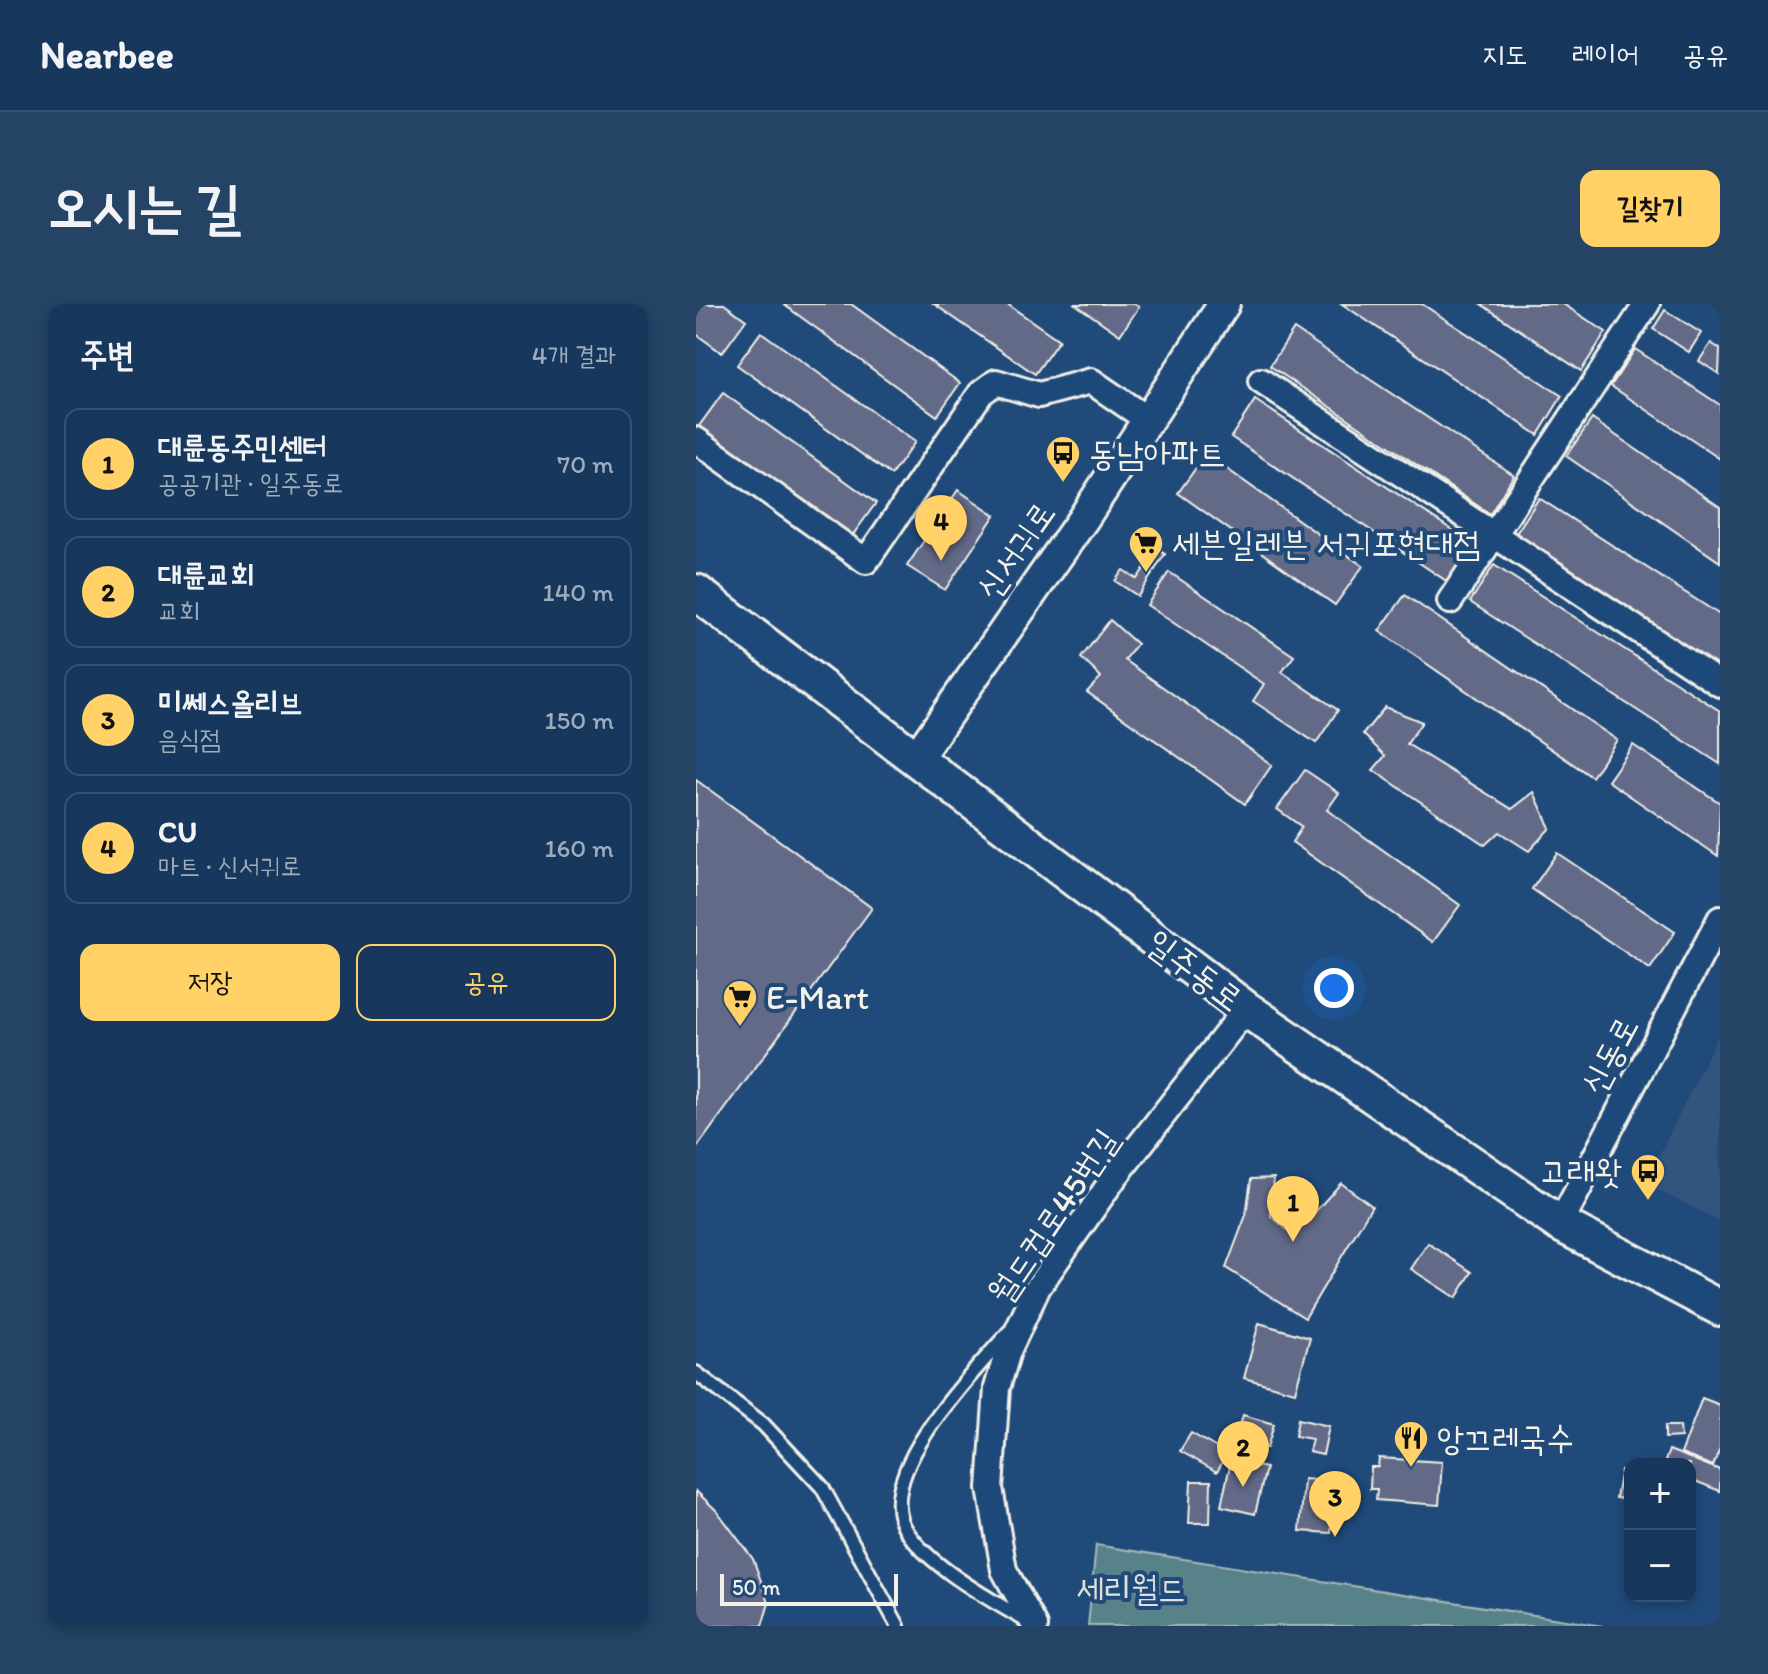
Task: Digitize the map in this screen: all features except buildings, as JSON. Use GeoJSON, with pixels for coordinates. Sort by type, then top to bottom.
{"type":"FeatureCollection","features":[{"type":"Feature","properties":{"kind":"main road","name":"일주동로"},"geometry":{"type":"LineString","coordinates":[[696,592],[1246,1009],[1560,1224],[1720,1308]]}},
{"type":"Feature","properties":{"kind":"street","name":"신서귀로"},"geometry":{"type":"LineString","coordinates":[[917,757],[1224,304]]}},
{"type":"Feature","properties":{"kind":"street"},"geometry":{"type":"LineString","coordinates":[[1450,601],[1647,304]]}},
{"type":"Feature","properties":{"kind":"street"},"geometry":{"type":"LineString","coordinates":[[696,440],[866,561],[981,393],[996,382],[1039,395],[1091,381],[1148,420]]}},
{"type":"Feature","properties":{"kind":"street"},"geometry":{"type":"LineString","coordinates":[[1261,381],[1720,684]]}},
{"type":"Feature","properties":{"kind":"street","name":"신동로"},"geometry":{"type":"LineString","coordinates":[[1560,1224],[1720,919]]}},
{"type":"Feature","properties":{"kind":"street","name":"월드컵로45번길"},"geometry":{"type":"LineString","coordinates":[[1035,1626],[1004,1570],[990,1488],[997,1388],[1021,1316],[1114,1178],[1246,1009]]}},
{"type":"Feature","properties":{"kind":"lane"},"geometry":{"type":"LineString","coordinates":[[1021,1316],[953,1396],[913,1451],[901,1487],[901,1518],[920,1547],[980,1593],[1035,1626]]}},
{"type":"Feature","properties":{"kind":"lane"},"geometry":{"type":"LineString","coordinates":[[696,1373],[763,1424],[822,1487],[898,1626]]}},
{"type":"Feature","properties":{"kind":"shaded area"},"geometry":{"type":"Polygon","coordinates":[[[1720,1031],[1720,1221],[1645,1184],[1720,1031]]]}},
{"type":"Feature","properties":{"kind":"green space","name":"세리월드"},"geometry":{"type":"Polygon","coordinates":[[[1096,1545],[1603,1626],[1088,1626],[1096,1545]]]}},
{"type":"Feature","properties":{"kind":"place","name":"동남아파트"},"geometry":{"type":"Point","coordinates":[1063,484]}},
{"type":"Feature","properties":{"kind":"place","name":"CU"},"geometry":{"type":"Point","coordinates":[941,561]}},
{"type":"Feature","properties":{"kind":"place","name":"세븐일레븐 서귀포현대점"},"geometry":{"type":"Point","coordinates":[1146,574]}},
{"type":"Feature","properties":{"kind":"place","name":"E-Mart"},"geometry":{"type":"Point","coordinates":[740,1028]}},
{"type":"Feature","properties":{"kind":"place","name":"고래왓"},"geometry":{"type":"Point","coordinates":[1648,1202]}},
{"type":"Feature","properties":{"kind":"place","name":"대륜동주민센터"},"geometry":{"type":"Point","coordinates":[1293,1242]}},
{"type":"Feature","properties":{"kind":"place","name":"앙끄레국수"},"geometry":{"type":"Point","coordinates":[1411,1469]}},
{"type":"Feature","properties":{"kind":"place","name":"대륜교회"},"geometry":{"type":"Point","coordinates":[1243,1487]}},
{"type":"Feature","properties":{"kind":"place","name":"미쎄스올리브"},"geometry":{"type":"Point","coordinates":[1335,1537]}}]}
